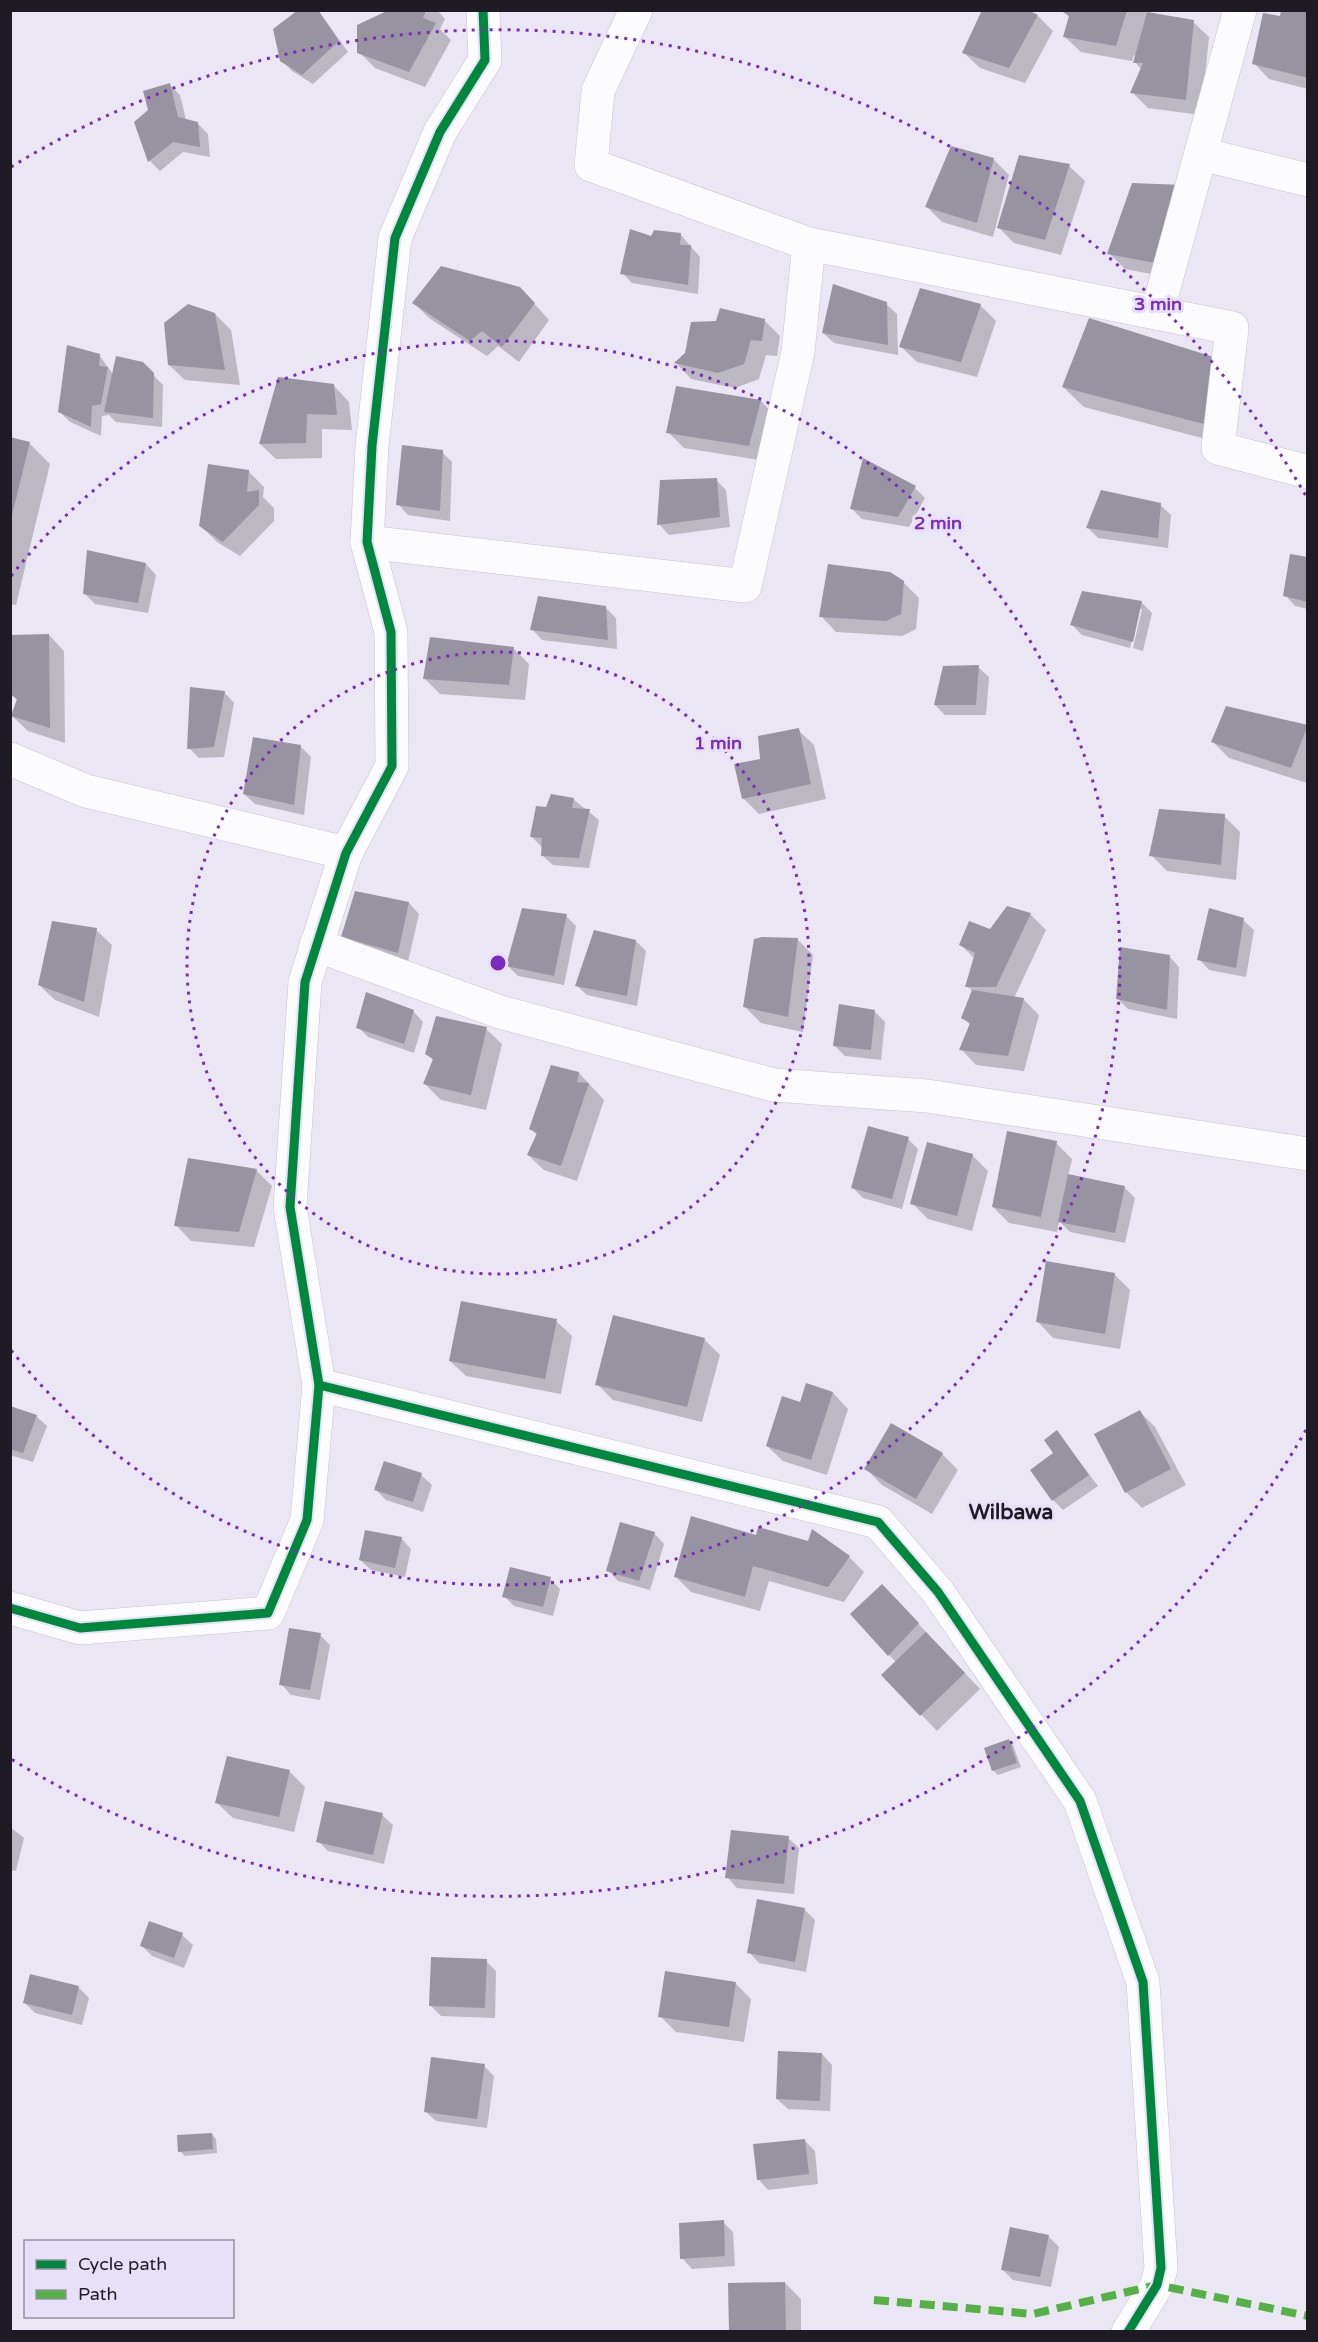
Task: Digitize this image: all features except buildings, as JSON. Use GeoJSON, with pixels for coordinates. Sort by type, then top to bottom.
{"type":"FeatureCollection","features":[{"type":"Feature","properties":{"kind":"street"},"geometry":{"type":"LineString","coordinates":[[10,1608],[80,1628],[268,1613],[307,1520],[319,1385],[290,1208],[304,982],[346,853],[392,766],[391,632],[367,542],[372,446],[395,238],[440,132],[485,60],[483,10]]}},
{"type":"Feature","properties":{"kind":"street"},"geometry":{"type":"LineString","coordinates":[[636,10],[598,91],[591,165],[809,244],[1232,328],[1218,448],[1308,472]]}},
{"type":"Feature","properties":{"kind":"street"},"geometry":{"type":"LineString","coordinates":[[1157,313],[1240,10]]}},
{"type":"Feature","properties":{"kind":"street"},"geometry":{"type":"LineString","coordinates":[[1201,154],[1308,180]]}},
{"type":"Feature","properties":{"kind":"street"},"geometry":{"type":"LineString","coordinates":[[367,542],[745,586],[798,352],[809,244]]}},
{"type":"Feature","properties":{"kind":"street"},"geometry":{"type":"LineString","coordinates":[[10,759],[86,791],[346,853]]}},
{"type":"Feature","properties":{"kind":"street"},"geometry":{"type":"LineString","coordinates":[[316,945],[500,1012],[774,1085],[927,1096],[1308,1154]]}},
{"type":"Feature","properties":{"kind":"street"},"geometry":{"type":"LineString","coordinates":[[319,1385],[878,1522],[931,1583],[1080,1801],[1143,1982],[1161,2268],[1157,2285],[1128,2331]]}},
{"type":"Feature","properties":{"kind":"marked path"},"geometry":{"type":"LineString","coordinates":[[874,2300],[1033,2314],[1157,2285],[1308,2316]]}},
{"type":"Feature","properties":{"kind":"cycle path"},"geometry":{"type":"LineString","coordinates":[[319,1385],[290,1207],[305,982],[346,853],[392,766],[391,632],[367,542],[372,446],[395,238],[440,132],[485,60],[483,10]]}},
{"type":"Feature","properties":{"kind":"cycle path"},"geometry":{"type":"LineString","coordinates":[[10,1608],[80,1628],[268,1613],[307,1520],[319,1385],[878,1522],[938,1592],[1080,1801],[1143,1982],[1161,2268],[1157,2285],[1128,2332]]}},
{"type":"Feature","properties":{"kind":"district","name":"Wilbawa"},"geometry":{"type":"Point","coordinates":[1011,1512]}}]}
